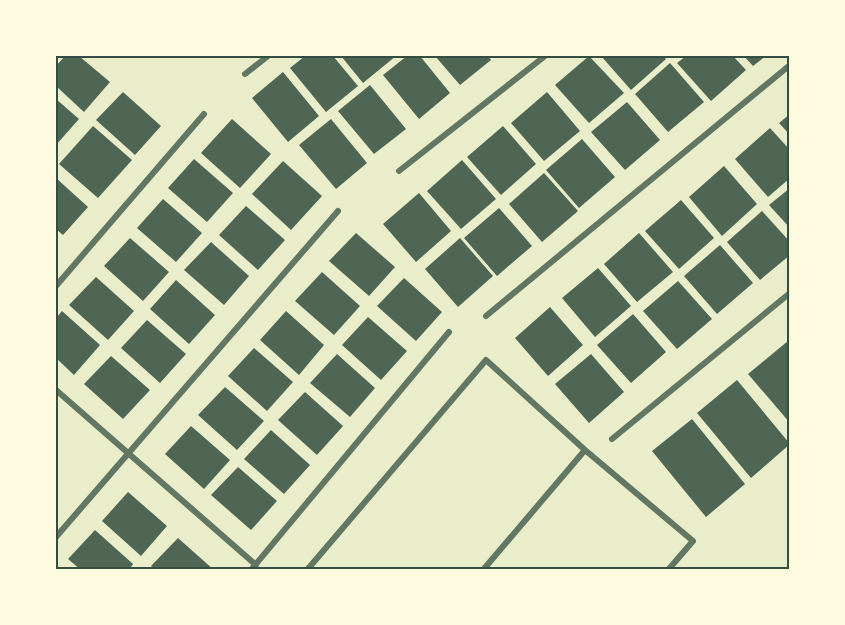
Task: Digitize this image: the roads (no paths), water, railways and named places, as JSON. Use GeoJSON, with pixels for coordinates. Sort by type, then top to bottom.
{"type":"FeatureCollection","features":[{"type":"Feature","properties":{"kind":"street"},"geometry":{"type":"LineString","coordinates":[[244,74],[268,56]]}},
{"type":"Feature","properties":{"kind":"street"},"geometry":{"type":"LineString","coordinates":[[399,171],[545,56]]}},
{"type":"Feature","properties":{"kind":"street"},"geometry":{"type":"LineString","coordinates":[[486,316],[789,65]]}},
{"type":"Feature","properties":{"kind":"street"},"geometry":{"type":"LineString","coordinates":[[56,286],[204,114]]}},
{"type":"Feature","properties":{"kind":"street"},"geometry":{"type":"LineString","coordinates":[[56,537],[338,211]]}},
{"type":"Feature","properties":{"kind":"street"},"geometry":{"type":"LineString","coordinates":[[612,439],[789,293]]}},
{"type":"Feature","properties":{"kind":"street"},"geometry":{"type":"LineString","coordinates":[[56,390],[254,567],[449,332]]}},
{"type":"Feature","properties":{"kind":"street"},"geometry":{"type":"LineString","coordinates":[[307,570],[486,360],[585,450],[693,540],[668,570]]}},
{"type":"Feature","properties":{"kind":"street"},"geometry":{"type":"LineString","coordinates":[[483,570],[585,450]]}}]}
